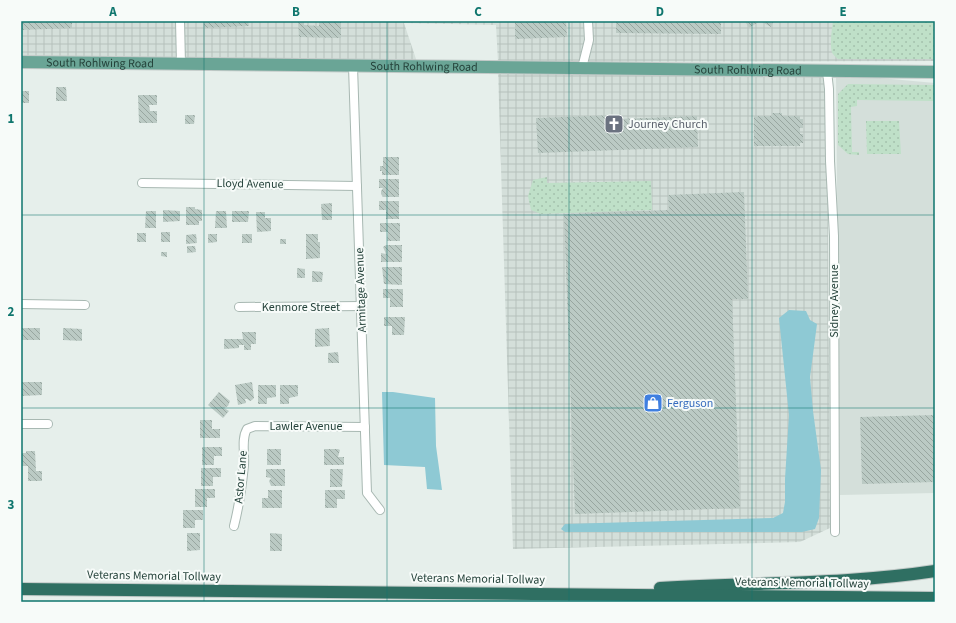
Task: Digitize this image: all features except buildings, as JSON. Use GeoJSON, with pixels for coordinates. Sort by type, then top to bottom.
{"type":"FeatureCollection","features":[{"type":"Feature","properties":{"kind":"highway"},"geometry":{"type":"LineString","coordinates":[[559,594],[677,587],[833,582],[935,571]]}},
{"type":"Feature","properties":{"kind":"highway","name":"Veterans Memorial Tollway"},"geometry":{"type":"LineString","coordinates":[[21,589],[935,598]]}},
{"type":"Feature","properties":{"kind":"main road","name":"South Rohlwing Road"},"geometry":{"type":"LineString","coordinates":[[21,62],[935,72]]}},
{"type":"Feature","properties":{"kind":"street"},"geometry":{"type":"LineString","coordinates":[[180,21],[181,64]]}},
{"type":"Feature","properties":{"kind":"street"},"geometry":{"type":"LineString","coordinates":[[582,68],[589,40],[588,21]]}},
{"type":"Feature","properties":{"kind":"street","name":"Armitage Avenue"},"geometry":{"type":"LineString","coordinates":[[353,66],[367,493],[380,510]]}},
{"type":"Feature","properties":{"kind":"street","name":"Sidney Avenue"},"geometry":{"type":"LineString","coordinates":[[827,70],[834,236],[836,532]]}},
{"type":"Feature","properties":{"kind":"street","name":"Lloyd Avenue"},"geometry":{"type":"LineString","coordinates":[[142,183],[357,186]]}},
{"type":"Feature","properties":{"kind":"street"},"geometry":{"type":"LineString","coordinates":[[21,304],[85,305]]}},
{"type":"Feature","properties":{"kind":"street","name":"Kenmore Street"},"geometry":{"type":"LineString","coordinates":[[239,307],[362,306]]}},
{"type":"Feature","properties":{"kind":"street"},"geometry":{"type":"LineString","coordinates":[[21,424],[48,424]]}},
{"type":"Feature","properties":{"kind":"street","name":"Lawler Avenue"},"geometry":{"type":"LineString","coordinates":[[247,428],[255,426],[365,427]]}},
{"type":"Feature","properties":{"kind":"street","name":"Astor Lane"},"geometry":{"type":"LineString","coordinates":[[234,526],[242,484],[244,463],[243,438],[247,428]]}},
{"type":"Feature","properties":{"kind":"shaded area"},"geometry":{"type":"Polygon","coordinates":[[[21,21],[935,21],[935,61],[498,62],[496,25],[404,23],[417,62],[21,58],[21,21]]]}},
{"type":"Feature","properties":{"kind":"shaded area"},"geometry":{"type":"Polygon","coordinates":[[[498,72],[827,75],[830,528],[800,542],[513,549],[498,72]]]}},
{"type":"Feature","properties":{"kind":"shaded area"},"geometry":{"type":"Polygon","coordinates":[[[836,74],[935,83],[935,493],[840,495],[836,74]]]}},
{"type":"Feature","properties":{"kind":"green space"},"geometry":{"type":"Polygon","coordinates":[[[833,21],[934,21],[935,59],[838,59],[833,55],[831,48],[833,21]]]}},
{"type":"Feature","properties":{"kind":"green space"},"geometry":{"type":"Polygon","coordinates":[[[848,84],[935,85],[935,107],[934,101],[857,100],[857,106],[851,107],[852,152],[859,152],[859,155],[848,154],[838,145],[838,94],[848,84]]]}},
{"type":"Feature","properties":{"kind":"green space"},"geometry":{"type":"Polygon","coordinates":[[[866,121],[899,121],[901,154],[867,154],[866,121]]]}},
{"type":"Feature","properties":{"kind":"green space"},"geometry":{"type":"Polygon","coordinates":[[[547,177],[547,183],[651,181],[652,210],[541,214],[531,210],[528,196],[533,180],[547,177]]]}},
{"type":"Feature","properties":{"kind":"water"},"geometry":{"type":"Polygon","coordinates":[[[789,310],[806,311],[810,320],[817,324],[810,377],[821,470],[819,518],[815,529],[802,532],[565,532],[561,529],[565,524],[773,518],[783,513],[785,502],[789,415],[779,318],[789,310]]]}},
{"type":"Feature","properties":{"kind":"water"},"geometry":{"type":"Polygon","coordinates":[[[382,392],[393,392],[435,398],[436,446],[442,490],[427,489],[425,467],[384,465],[382,392]]]}},
{"type":"Feature","properties":{"kind":"place","name":"Journey Church"},"geometry":{"type":"Point","coordinates":[614,124]}},
{"type":"Feature","properties":{"kind":"place","name":"Ferguson"},"geometry":{"type":"Point","coordinates":[653,403]}}]}
